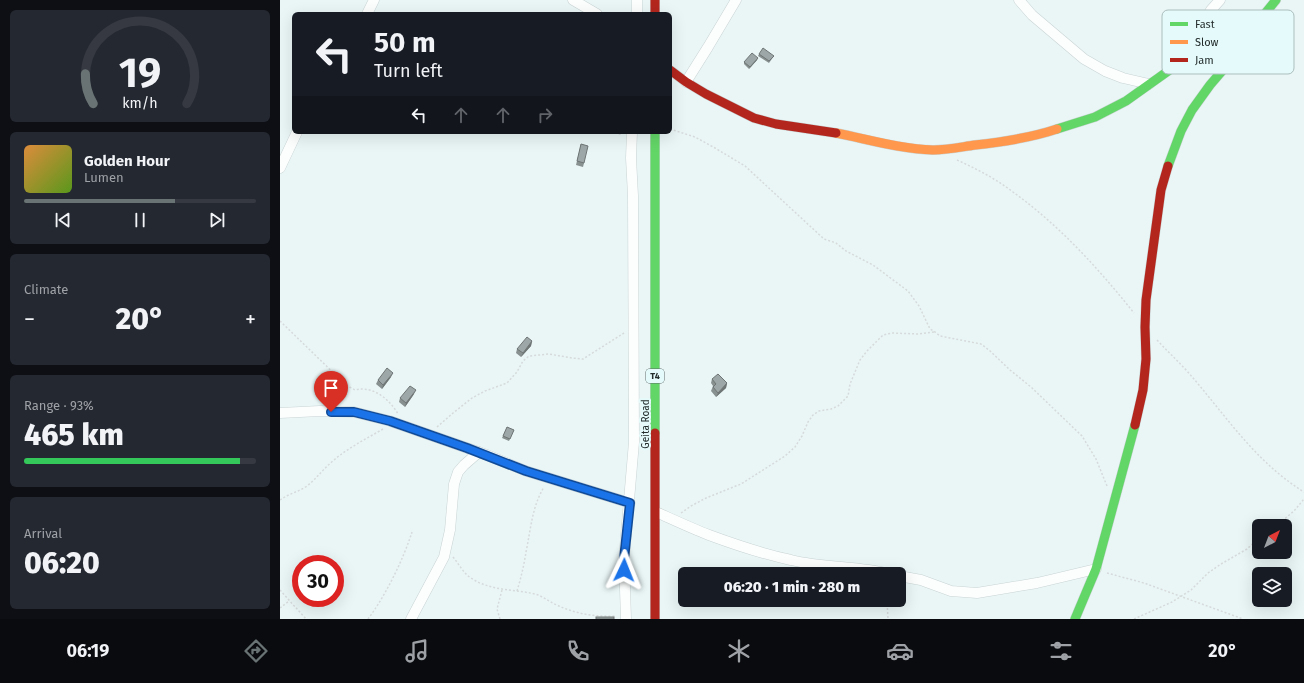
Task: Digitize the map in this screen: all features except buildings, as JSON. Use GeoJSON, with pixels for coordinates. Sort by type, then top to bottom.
{"type":"FeatureCollection","features":[{"type":"Feature","properties":{"kind":"main road"},"geometry":{"type":"LineString","coordinates":[[655,0],[655,12]]}},
{"type":"Feature","properties":{"kind":"main road"},"geometry":{"type":"LineString","coordinates":[[1268,10],[1276,0]]}},
{"type":"Feature","properties":{"kind":"main road"},"geometry":{"type":"LineString","coordinates":[[672,72],[686,82],[719,101],[754,118],[776,124],[828,132],[904,147],[933,150],[972,147],[1043,134],[1095,117],[1126,101],[1163,74]]}},
{"type":"Feature","properties":{"kind":"main road"},"geometry":{"type":"LineString","coordinates":[[1075,619],[1096,569],[1134,431],[1143,390],[1146,359],[1145,327],[1147,293],[1160,190],[1182,131],[1200,98],[1219,74]]}},
{"type":"Feature","properties":{"kind":"main road","name":"Geita Road"},"geometry":{"type":"LineString","coordinates":[[655,134],[655,619]]}},
{"type":"Feature","properties":{"kind":"street"},"geometry":{"type":"LineString","coordinates":[[368,12],[374,0]]}},
{"type":"Feature","properties":{"kind":"street"},"geometry":{"type":"LineString","coordinates":[[573,0],[594,12]]}},
{"type":"Feature","properties":{"kind":"street"},"geometry":{"type":"LineString","coordinates":[[637,0],[637,12]]}},
{"type":"Feature","properties":{"kind":"street"},"geometry":{"type":"LineString","coordinates":[[686,82],[736,0]]}},
{"type":"Feature","properties":{"kind":"street"},"geometry":{"type":"LineString","coordinates":[[1019,0],[1036,19],[1084,59],[1105,71],[1123,78],[1149,84]]}},
{"type":"Feature","properties":{"kind":"street"},"geometry":{"type":"LineString","coordinates":[[1211,10],[1220,0]]}},
{"type":"Feature","properties":{"kind":"street"},"geometry":{"type":"LineString","coordinates":[[280,168],[296,134]]}},
{"type":"Feature","properties":{"kind":"street"},"geometry":{"type":"LineString","coordinates":[[626,617],[624,559],[630,503],[634,442],[632,134]]}},
{"type":"Feature","properties":{"kind":"street"},"geometry":{"type":"LineString","coordinates":[[280,413],[354,412],[399,424],[479,452],[526,471],[630,503]]}},
{"type":"Feature","properties":{"kind":"street"},"geometry":{"type":"LineString","coordinates":[[411,619],[444,557],[450,530],[454,484],[458,472],[479,452]]}},
{"type":"Feature","properties":{"kind":"street"},"geometry":{"type":"LineString","coordinates":[[656,512],[709,535],[762,553],[793,561],[840,567]]}},
{"type":"Feature","properties":{"kind":"street"},"geometry":{"type":"LineString","coordinates":[[906,577],[921,580],[951,591],[977,593],[1037,583],[1096,569]]}},
{"type":"Feature","properties":{"kind":"path"},"geometry":{"type":"LineString","coordinates":[[672,130],[695,137],[745,166],[824,239],[836,244],[873,265],[908,291],[919,306],[930,329],[940,336],[982,344],[1060,413],[1082,436],[1096,459],[1114,503]]}},
{"type":"Feature","properties":{"kind":"path"},"geometry":{"type":"LineString","coordinates":[[957,160],[983,173],[1012,191],[1039,212],[1069,239],[1101,273],[1145,327]]}},
{"type":"Feature","properties":{"kind":"path"},"geometry":{"type":"LineString","coordinates":[[280,321],[346,385],[355,390],[363,388],[369,389],[385,398],[390,402],[400,416],[399,424],[352,447],[334,460],[307,485],[280,500]]}},
{"type":"Feature","properties":{"kind":"path"},"geometry":{"type":"LineString","coordinates":[[430,435],[447,418],[472,398],[485,391],[507,383],[528,356],[549,354],[583,359],[617,339],[633,325]]}},
{"type":"Feature","properties":{"kind":"path"},"geometry":{"type":"LineString","coordinates":[[673,519],[691,506],[706,498],[741,484],[785,456],[795,447],[813,415],[819,411],[838,406],[848,396],[850,384],[860,360],[883,335],[892,333],[912,334],[935,332]]}},
{"type":"Feature","properties":{"kind":"path"},"geometry":{"type":"LineString","coordinates":[[1155,339],[1186,370],[1232,428],[1268,465],[1304,492]]}},
{"type":"Feature","properties":{"kind":"path"},"geometry":{"type":"LineString","coordinates":[[517,591],[537,499],[549,478]]}},
{"type":"Feature","properties":{"kind":"path"},"geometry":{"type":"LineString","coordinates":[[1284,519],[1304,499]]}},
{"type":"Feature","properties":{"kind":"path"},"geometry":{"type":"LineString","coordinates":[[368,619],[375,610],[406,551],[412,532]]}},
{"type":"Feature","properties":{"kind":"path"},"geometry":{"type":"LineString","coordinates":[[1134,619],[1172,602],[1192,590],[1208,573],[1252,544]]}},
{"type":"Feature","properties":{"kind":"path"},"geometry":{"type":"LineString","coordinates":[[446,548],[464,573],[471,579],[488,586],[502,590],[537,594],[556,605],[579,613],[605,617],[626,617]]}},
{"type":"Feature","properties":{"kind":"path"},"geometry":{"type":"LineString","coordinates":[[1096,569],[1144,583],[1243,619]]}},
{"type":"Feature","properties":{"kind":"path"},"geometry":{"type":"LineString","coordinates":[[280,590],[306,619]]}},
{"type":"Feature","properties":{"kind":"path"},"geometry":{"type":"LineString","coordinates":[[500,619],[497,609],[502,590]]}},
{"type":"Feature","properties":{"kind":"path"},"geometry":{"type":"LineString","coordinates":[[280,608],[289,601]]}},
{"type":"Feature","properties":{"kind":"path"},"geometry":{"type":"LineString","coordinates":[[887,607],[888,619]]}},
{"type":"Feature","properties":{"kind":"traffic: fast"},"geometry":{"type":"LineString","coordinates":[[1268,10],[1276,0]]}},
{"type":"Feature","properties":{"kind":"traffic: fast"},"geometry":{"type":"LineString","coordinates":[[1057,129],[1095,117],[1126,101],[1164,74]]}},
{"type":"Feature","properties":{"kind":"traffic: fast"},"geometry":{"type":"LineString","coordinates":[[1168,166],[1181,131],[1192,110],[1219,74]]}},
{"type":"Feature","properties":{"kind":"traffic: fast"},"geometry":{"type":"LineString","coordinates":[[655,134],[655,433]]}},
{"type":"Feature","properties":{"kind":"traffic: fast"},"geometry":{"type":"LineString","coordinates":[[1075,619],[1096,569],[1135,425]]}},
{"type":"Feature","properties":{"kind":"traffic: slow"},"geometry":{"type":"LineString","coordinates":[[836,133],[896,146],[933,150],[1006,141],[1037,135],[1057,129]]}},
{"type":"Feature","properties":{"kind":"traffic: jam"},"geometry":{"type":"LineString","coordinates":[[655,0],[655,12]]}},
{"type":"Feature","properties":{"kind":"traffic: jam"},"geometry":{"type":"LineString","coordinates":[[672,72],[706,94],[754,118],[776,124],[836,133]]}},
{"type":"Feature","properties":{"kind":"traffic: jam"},"geometry":{"type":"LineString","coordinates":[[1135,425],[1143,390],[1146,359],[1146,300],[1161,190],[1168,166]]}},
{"type":"Feature","properties":{"kind":"traffic: jam"},"geometry":{"type":"LineString","coordinates":[[655,433],[655,619]]}},
{"type":"Feature","properties":{"kind":"route"},"geometry":{"type":"LineString","coordinates":[[331,412],[354,412],[390,421],[487,455],[526,471],[630,503],[624,570]]}}]}
